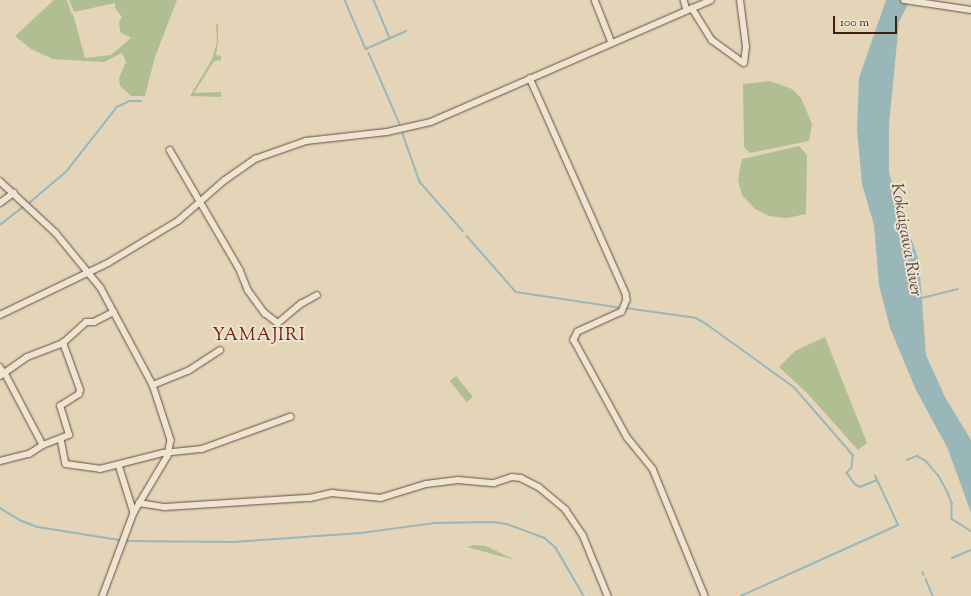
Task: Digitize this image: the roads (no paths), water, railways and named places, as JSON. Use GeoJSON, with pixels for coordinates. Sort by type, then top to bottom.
{"type":"FeatureCollection","features":[{"type":"Feature","properties":{"kind":"street"},"geometry":{"type":"LineString","coordinates":[[595,0],[612,43]]}},
{"type":"Feature","properties":{"kind":"street"},"geometry":{"type":"LineString","coordinates":[[684,0],[712,40],[744,64],[746,46],[740,0]]}},
{"type":"Feature","properties":{"kind":"street"},"geometry":{"type":"LineString","coordinates":[[0,315],[89,273],[178,221],[242,168],[274,151],[313,139],[387,132],[419,125],[711,0]]}},
{"type":"Feature","properties":{"kind":"street"},"geometry":{"type":"LineString","coordinates":[[904,0],[971,10]]}},
{"type":"Feature","properties":{"kind":"street"},"geometry":{"type":"LineString","coordinates":[[530,78],[626,294],[625,305],[622,312],[578,332],[574,340],[627,437],[653,469],[704,596]]}},
{"type":"Feature","properties":{"kind":"street"},"geometry":{"type":"LineString","coordinates":[[170,150],[240,270],[252,298],[278,324],[301,304],[317,295]]}},
{"type":"Feature","properties":{"kind":"street"},"geometry":{"type":"LineString","coordinates":[[0,181],[56,233],[89,273],[114,312],[153,385],[171,440],[169,453],[134,513],[103,596]]}},
{"type":"Feature","properties":{"kind":"street"},"geometry":{"type":"LineString","coordinates":[[0,203],[14,193]]}},
{"type":"Feature","properties":{"kind":"street"},"geometry":{"type":"LineString","coordinates":[[3,374],[27,357],[63,343],[86,322],[94,322],[114,312]]}},
{"type":"Feature","properties":{"kind":"street"},"geometry":{"type":"LineString","coordinates":[[0,461],[29,454],[43,445],[61,439],[69,434],[60,406],[80,392],[63,343]]}},
{"type":"Feature","properties":{"kind":"street"},"geometry":{"type":"LineString","coordinates":[[153,385],[188,371],[220,350]]}},
{"type":"Feature","properties":{"kind":"street"},"geometry":{"type":"LineString","coordinates":[[0,367],[43,445]]}},
{"type":"Feature","properties":{"kind":"street"},"geometry":{"type":"LineString","coordinates":[[61,439],[66,464],[97,469],[169,453],[202,449],[290,417]]}},
{"type":"Feature","properties":{"kind":"street"},"geometry":{"type":"LineString","coordinates":[[119,465],[134,513]]}},
{"type":"Feature","properties":{"kind":"street"},"geometry":{"type":"LineString","coordinates":[[139,503],[165,507],[310,498],[332,492],[381,498],[426,484],[458,480],[494,483],[512,477],[521,478],[544,490],[566,510],[582,535],[608,596]]}},
{"type":"Feature","properties":{"kind":"water","name":"Kokaigawa River"},"geometry":{"type":"Polygon","coordinates":[[[886,0],[910,0],[899,22],[889,125],[889,173],[919,261],[926,355],[945,397],[971,440],[971,513],[948,449],[916,390],[890,328],[879,285],[874,225],[862,184],[857,130],[859,78],[886,0]]]}},
{"type":"Feature","properties":{"kind":"waterway"},"geometry":{"type":"LineString","coordinates":[[345,0],[366,49],[406,31]]}},
{"type":"Feature","properties":{"kind":"waterway"},"geometry":{"type":"LineString","coordinates":[[374,0],[390,38]]}},
{"type":"Feature","properties":{"kind":"waterway"},"geometry":{"type":"LineString","coordinates":[[369,53],[400,124]]}},
{"type":"Feature","properties":{"kind":"waterway"},"geometry":{"type":"LineString","coordinates":[[29,203],[66,172],[117,107],[130,101],[141,101]]}},
{"type":"Feature","properties":{"kind":"waterway"},"geometry":{"type":"LineString","coordinates":[[403,134],[420,182],[463,231]]}},
{"type":"Feature","properties":{"kind":"waterway"},"geometry":{"type":"LineString","coordinates":[[0,225],[23,207]]}},
{"type":"Feature","properties":{"kind":"waterway"},"geometry":{"type":"LineString","coordinates":[[467,236],[516,292],[622,308]]}},
{"type":"Feature","properties":{"kind":"waterway","name":"Kokaigawa River"},"geometry":{"type":"LineString","coordinates":[[918,299],[958,289]]}},
{"type":"Feature","properties":{"kind":"waterway"},"geometry":{"type":"LineString","coordinates":[[626,308],[696,318],[708,325],[794,387],[854,456]]}},
{"type":"Feature","properties":{"kind":"waterway"},"geometry":{"type":"LineString","coordinates":[[853,456],[852,468],[847,473],[855,484],[860,487],[877,480]]}},
{"type":"Feature","properties":{"kind":"waterway"},"geometry":{"type":"LineString","coordinates":[[907,460],[917,456],[925,460],[939,476],[948,493],[952,503],[952,519],[971,531]]}},
{"type":"Feature","properties":{"kind":"waterway"},"geometry":{"type":"LineString","coordinates":[[741,596],[898,525],[875,476]]}},
{"type":"Feature","properties":{"kind":"waterway"},"geometry":{"type":"LineString","coordinates":[[0,508],[22,521],[38,527],[119,540]]}},
{"type":"Feature","properties":{"kind":"waterway"},"geometry":{"type":"LineString","coordinates":[[126,541],[233,542],[361,533],[435,523],[493,522],[507,524],[545,538],[556,548],[584,596]]}},
{"type":"Feature","properties":{"kind":"waterway"},"geometry":{"type":"LineString","coordinates":[[952,558],[971,550]]}},
{"type":"Feature","properties":{"kind":"waterway"},"geometry":{"type":"LineString","coordinates":[[926,579],[933,596]]}},
{"type":"Feature","properties":{"kind":"district","name":"YAMAJIRI"},"geometry":{"type":"Point","coordinates":[259,336]}}]}
